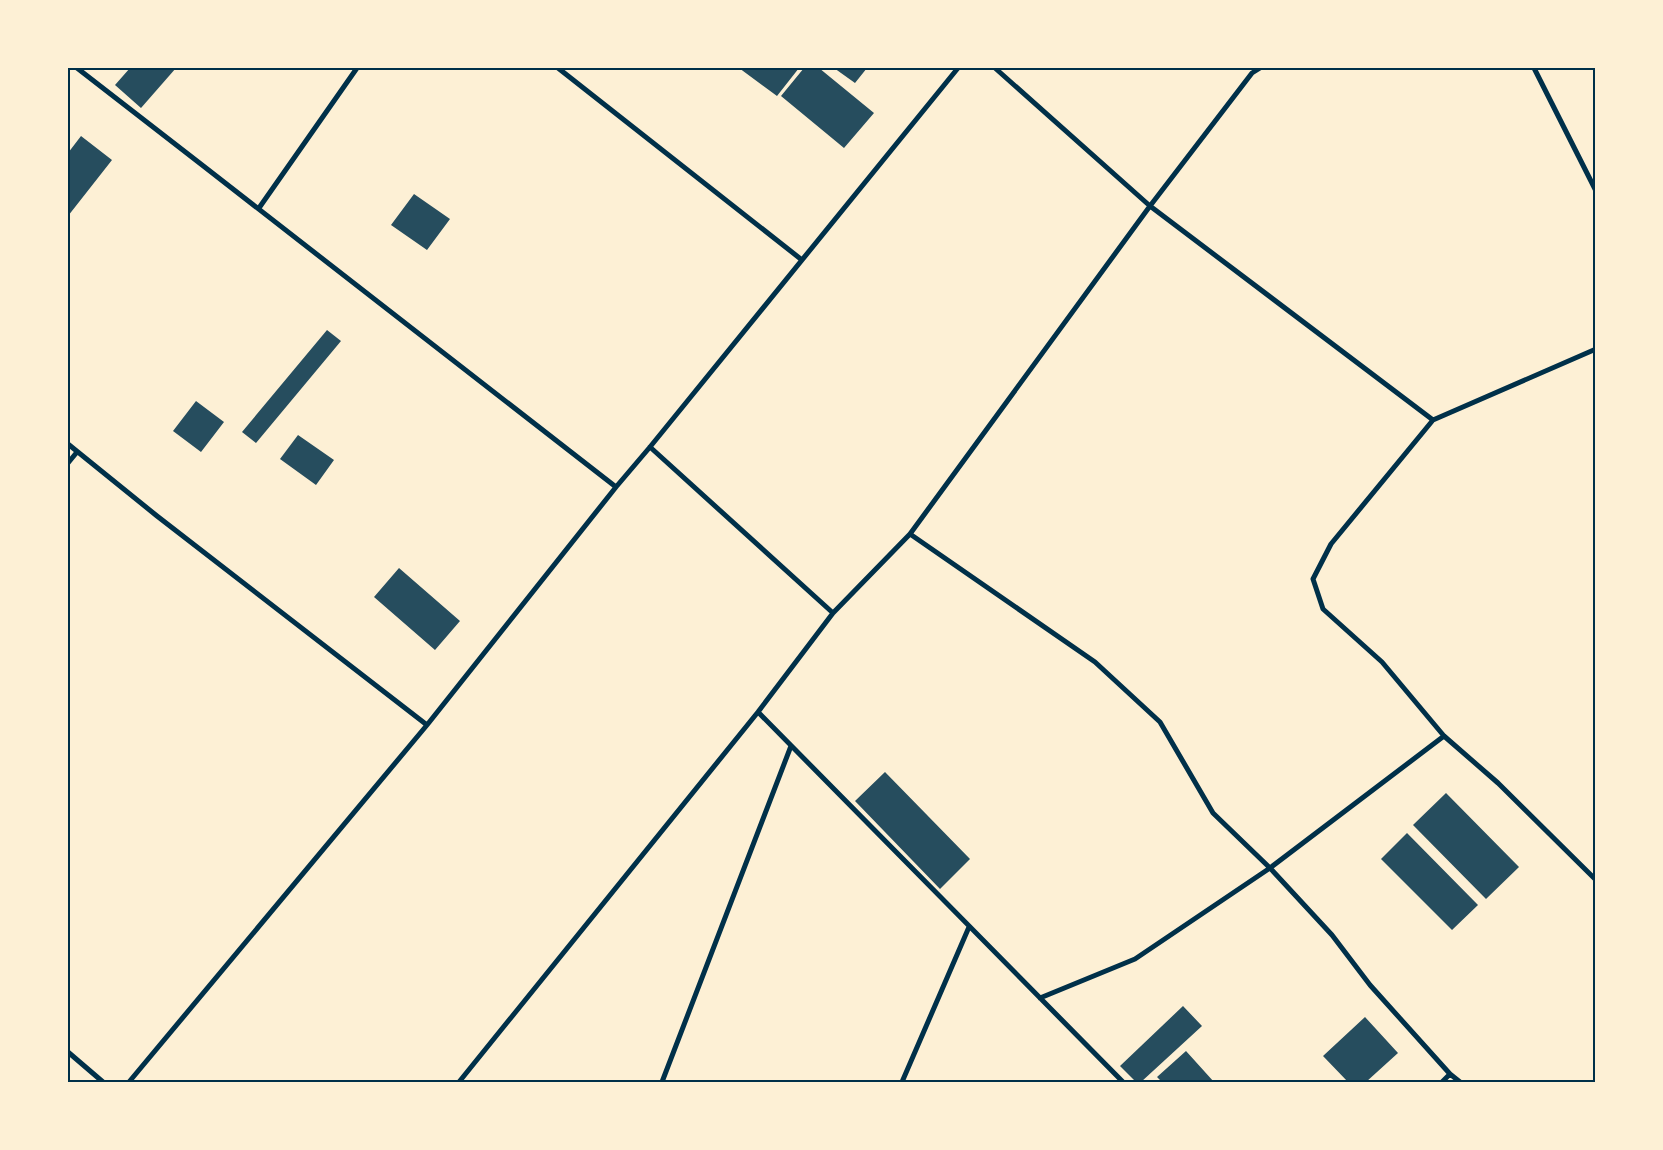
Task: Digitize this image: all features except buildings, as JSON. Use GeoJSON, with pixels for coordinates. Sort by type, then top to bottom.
{"type":"FeatureCollection","features":[{"type":"Feature","properties":{"kind":"street"},"geometry":{"type":"LineString","coordinates":[[76,68],[258,208],[393,316],[616,487]]}},
{"type":"Feature","properties":{"kind":"street"},"geometry":{"type":"LineString","coordinates":[[258,208],[357,68]]}},
{"type":"Feature","properties":{"kind":"street"},"geometry":{"type":"LineString","coordinates":[[558,68],[802,260]]}},
{"type":"Feature","properties":{"kind":"street"},"geometry":{"type":"LineString","coordinates":[[129,1082],[427,725],[616,487],[958,68]]}},
{"type":"Feature","properties":{"kind":"street"},"geometry":{"type":"LineString","coordinates":[[996,68],[1150,206],[1432,420]]}},
{"type":"Feature","properties":{"kind":"street"},"geometry":{"type":"LineString","coordinates":[[459,1082],[758,712],[833,613],[910,534],[1150,206],[1252,72],[1260,68]]}},
{"type":"Feature","properties":{"kind":"street"},"geometry":{"type":"LineString","coordinates":[[1534,68],[1596,191]]}},
{"type":"Feature","properties":{"kind":"street"},"geometry":{"type":"LineString","coordinates":[[1596,349],[1432,420],[1331,544],[1313,579],[1323,609],[1382,662],[1444,736],[1498,783],[1596,880]]}},
{"type":"Feature","properties":{"kind":"street"},"geometry":{"type":"LineString","coordinates":[[68,444],[427,725]]}},
{"type":"Feature","properties":{"kind":"street"},"geometry":{"type":"LineString","coordinates":[[650,447],[833,613]]}},
{"type":"Feature","properties":{"kind":"street"},"geometry":{"type":"LineString","coordinates":[[68,463],[77,452]]}},
{"type":"Feature","properties":{"kind":"street"},"geometry":{"type":"LineString","coordinates":[[910,534],[1095,662],[1153,715],[1160,722],[1212,813],[1270,868],[1332,935],[1370,985],[1450,1074],[1460,1082]]}},
{"type":"Feature","properties":{"kind":"street"},"geometry":{"type":"LineString","coordinates":[[758,712],[1123,1082]]}},
{"type":"Feature","properties":{"kind":"street"},"geometry":{"type":"LineString","coordinates":[[1040,998],[1134,959],[1270,868],[1444,736]]}},
{"type":"Feature","properties":{"kind":"street"},"geometry":{"type":"LineString","coordinates":[[662,1082],[791,746]]}},
{"type":"Feature","properties":{"kind":"street"},"geometry":{"type":"LineString","coordinates":[[902,1082],[969,927]]}},
{"type":"Feature","properties":{"kind":"street"},"geometry":{"type":"LineString","coordinates":[[68,1052],[103,1082]]}},
{"type":"Feature","properties":{"kind":"street"},"geometry":{"type":"LineString","coordinates":[[1442,1082],[1450,1074]]}}]}
